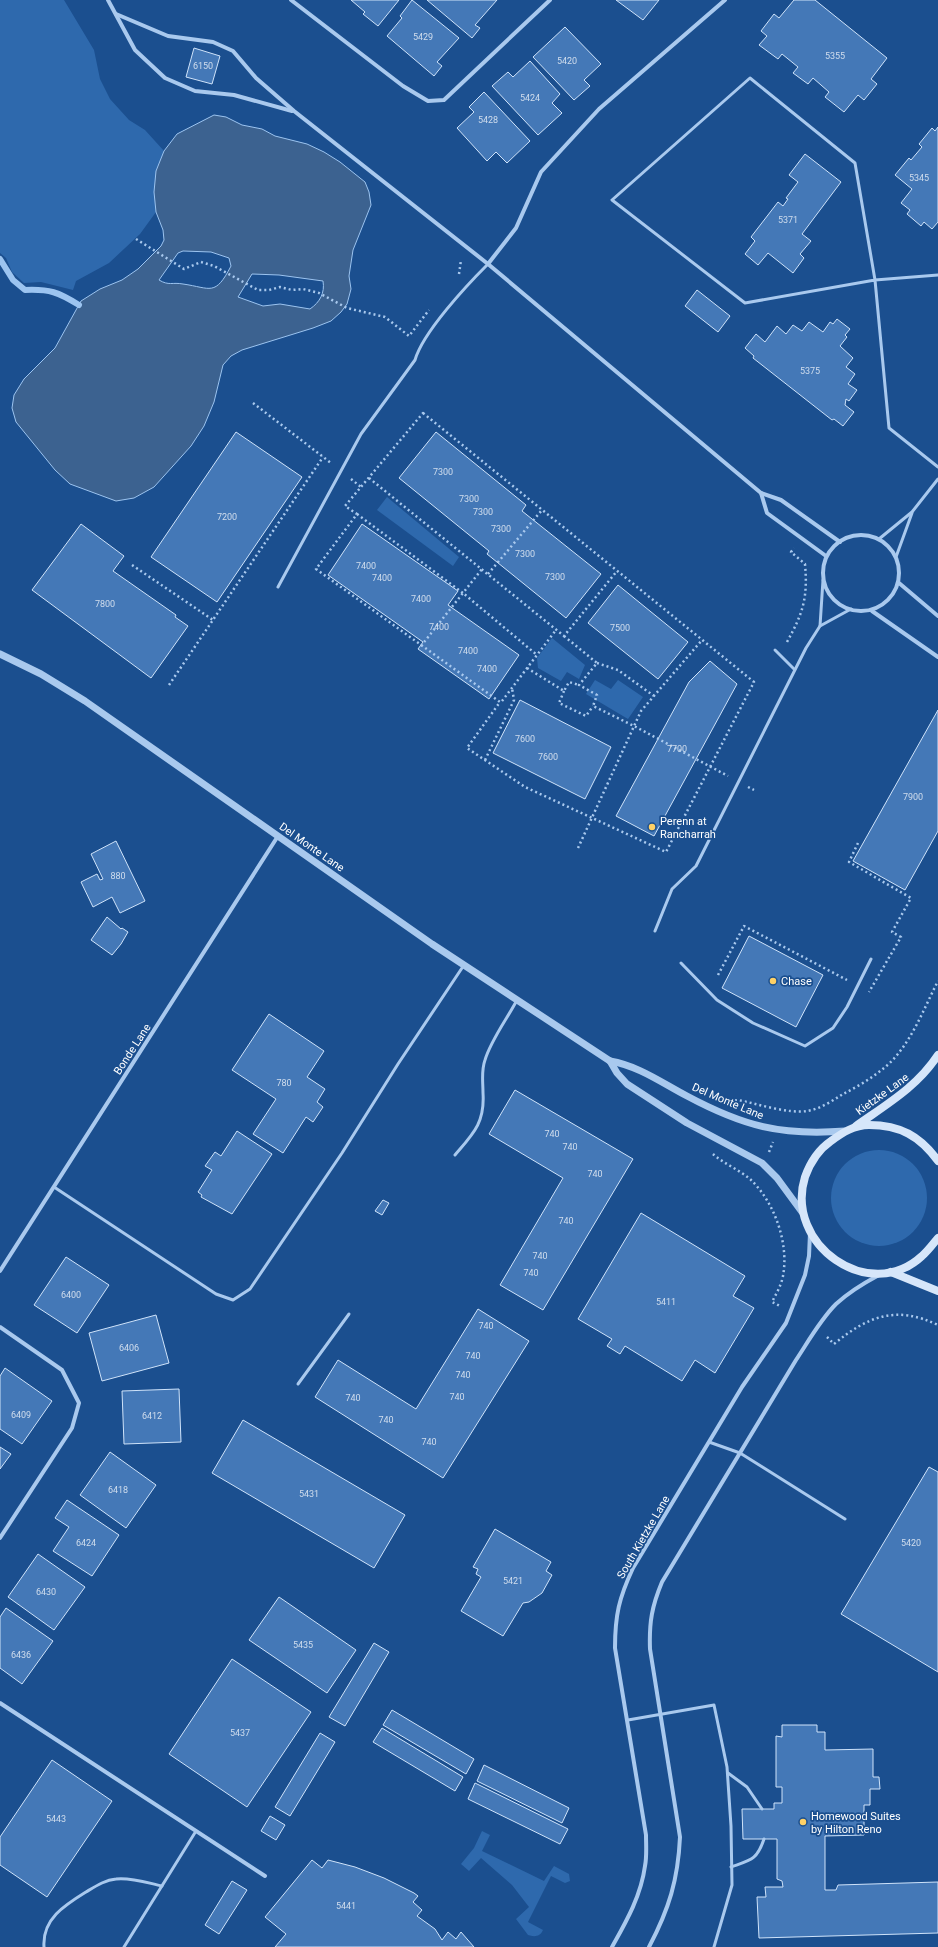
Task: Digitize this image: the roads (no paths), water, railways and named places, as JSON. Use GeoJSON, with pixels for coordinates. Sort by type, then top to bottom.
{"type":"FeatureCollection","features":[{"type":"Feature","properties":{"kind":"main road","name":"Kietzke Lane"},"geometry":{"type":"LineString","coordinates":[[802,1212],[802,1186],[808,1167],[823,1146],[906,1092],[920,1079],[938,1055]]}},
{"type":"Feature","properties":{"kind":"main road"},"geometry":{"type":"LineString","coordinates":[[848,1130],[865,1125],[885,1125],[908,1132],[928,1147],[938,1161]]}},
{"type":"Feature","properties":{"kind":"main road"},"geometry":{"type":"LineString","coordinates":[[802,1212],[810,1232],[824,1251],[842,1265],[862,1271],[881,1274],[902,1268],[921,1257],[938,1238]]}},
{"type":"Feature","properties":{"kind":"main road"},"geometry":{"type":"LineString","coordinates":[[891,1272],[938,1291]]}},
{"type":"Feature","properties":{"kind":"street"},"geometry":{"type":"LineString","coordinates":[[108,0],[136,50],[165,78],[195,91],[234,95],[294,111]]}},
{"type":"Feature","properties":{"kind":"street"},"geometry":{"type":"LineString","coordinates":[[291,0],[403,86],[428,101],[444,100],[550,0]]}},
{"type":"Feature","properties":{"kind":"street"},"geometry":{"type":"LineString","coordinates":[[488,264],[516,228],[541,172],[599,109],[725,0]]}},
{"type":"Feature","properties":{"kind":"street"},"geometry":{"type":"LineString","coordinates":[[116,14],[168,36],[213,42],[233,51],[256,78],[294,111],[488,264],[761,493],[781,500],[840,542]]}},
{"type":"Feature","properties":{"kind":"street"},"geometry":{"type":"LineString","coordinates":[[761,493],[767,513],[826,556]]}},
{"type":"Feature","properties":{"kind":"street"},"geometry":{"type":"LineString","coordinates":[[855,535],[867,535],[879,539],[888,546],[896,557],[900,570],[899,583],[894,595],[884,605],[872,611],[859,612],[835,602],[827,592],[823,580],[823,568],[826,556],[833,546],[855,535]]}},
{"type":"Feature","properties":{"kind":"street"},"geometry":{"type":"LineString","coordinates":[[899,583],[938,616]]}},
{"type":"Feature","properties":{"kind":"street"},"geometry":{"type":"LineString","coordinates":[[872,611],[938,657]]}},
{"type":"Feature","properties":{"kind":"street","name":"Del Monte Lane"},"geometry":{"type":"LineString","coordinates":[[0,654],[41,674],[85,701],[464,965],[610,1061],[625,1063],[639,1069],[712,1108],[757,1126],[776,1130],[818,1133],[848,1130]]}},
{"type":"Feature","properties":{"kind":"street","name":"Bonde Lane"},"geometry":{"type":"LineString","coordinates":[[0,1270],[278,836]]}},
{"type":"Feature","properties":{"kind":"street","name":"Del Monte Lane"},"geometry":{"type":"LineString","coordinates":[[610,1061],[617,1073],[627,1084],[687,1123],[762,1163],[777,1178],[802,1212]]}},
{"type":"Feature","properties":{"kind":"street","name":"South Kietzke Lane"},"geometry":{"type":"LineString","coordinates":[[612,1947],[629,1918],[639,1891],[645,1866],[646,1835],[615,1648],[615,1622],[622,1594],[633,1568],[709,1442],[754,1368],[786,1323],[805,1275],[809,1256],[810,1232]]}},
{"type":"Feature","properties":{"kind":"street"},"geometry":{"type":"LineString","coordinates":[[649,1947],[672,1894],[678,1864],[680,1837],[650,1649],[650,1625],[653,1605],[662,1582],[796,1360],[835,1305],[856,1288],[881,1274]]}},
{"type":"Feature","properties":{"kind":"street"},"geometry":{"type":"LineString","coordinates":[[0,1328],[62,1370],[80,1403],[72,1428],[0,1538]]}},
{"type":"Feature","properties":{"kind":"street"},"geometry":{"type":"LineString","coordinates":[[0,1703],[265,1876]]}},
{"type":"Feature","properties":{"kind":"lane"},"geometry":{"type":"LineString","coordinates":[[938,275],[875,280],[745,303],[612,200],[750,78],[855,163],[875,280],[889,428],[938,467]]}},
{"type":"Feature","properties":{"kind":"lane"},"geometry":{"type":"LineString","coordinates":[[278,587],[361,434],[415,360],[418,347],[474,278],[488,264]]}},
{"type":"Feature","properties":{"kind":"lane"},"geometry":{"type":"LineString","coordinates":[[879,539],[912,512],[938,479]]}},
{"type":"Feature","properties":{"kind":"lane"},"geometry":{"type":"LineString","coordinates":[[896,557],[912,512]]}},
{"type":"Feature","properties":{"kind":"lane"},"geometry":{"type":"LineString","coordinates":[[655,931],[672,889],[696,866],[794,669],[820,626],[823,580]]}},
{"type":"Feature","properties":{"kind":"lane"},"geometry":{"type":"LineString","coordinates":[[820,626],[851,609]]}},
{"type":"Feature","properties":{"kind":"lane"},"geometry":{"type":"LineString","coordinates":[[775,650],[794,669]]}},
{"type":"Feature","properties":{"kind":"lane"},"geometry":{"type":"LineString","coordinates":[[681,963],[717,1000],[753,1023],[805,1046],[832,1028],[847,1007],[870,959]]}},
{"type":"Feature","properties":{"kind":"lane"},"geometry":{"type":"LineString","coordinates":[[54,1187],[216,1294],[233,1300],[242,1296],[250,1289],[342,1153],[398,1064],[464,965]]}},
{"type":"Feature","properties":{"kind":"lane"},"geometry":{"type":"LineString","coordinates":[[454,1155],[475,1132],[481,1118],[483,1095],[482,1073],[485,1059],[517,1000]]}},
{"type":"Feature","properties":{"kind":"lane"},"geometry":{"type":"LineString","coordinates":[[298,1384],[349,1314]]}},
{"type":"Feature","properties":{"kind":"lane"},"geometry":{"type":"LineString","coordinates":[[709,1442],[740,1453],[845,1519]]}},
{"type":"Feature","properties":{"kind":"lane"},"geometry":{"type":"LineString","coordinates":[[628,1720],[714,1706],[727,1773],[732,1867],[732,1884],[714,1947]]}},
{"type":"Feature","properties":{"kind":"lane"},"geometry":{"type":"LineString","coordinates":[[727,1773],[747,1787],[762,1809]]}},
{"type":"Feature","properties":{"kind":"lane"},"geometry":{"type":"LineString","coordinates":[[124,1947],[196,1831]]}},
{"type":"Feature","properties":{"kind":"lane"},"geometry":{"type":"LineString","coordinates":[[732,1867],[751,1860],[760,1852],[764,1839]]}},
{"type":"Feature","properties":{"kind":"lane"},"geometry":{"type":"LineString","coordinates":[[44,1947],[45,1934],[49,1922],[56,1913],[69,1902],[104,1882],[118,1878],[162,1886]]}},
{"type":"Feature","properties":{"kind":"waterway"},"geometry":{"type":"LineString","coordinates":[[0,259],[13,280],[25,290],[54,292],[79,305]]}},
{"type":"Feature","properties":{"kind":"place","name":"Perenn at Rancharrah"},"geometry":{"type":"Point","coordinates":[652,827]}},
{"type":"Feature","properties":{"kind":"place","name":"Chase"},"geometry":{"type":"Point","coordinates":[773,981]}},
{"type":"Feature","properties":{"kind":"place","name":"Homewood Suites by Hilton Reno"},"geometry":{"type":"Point","coordinates":[803,1822]}}]}
